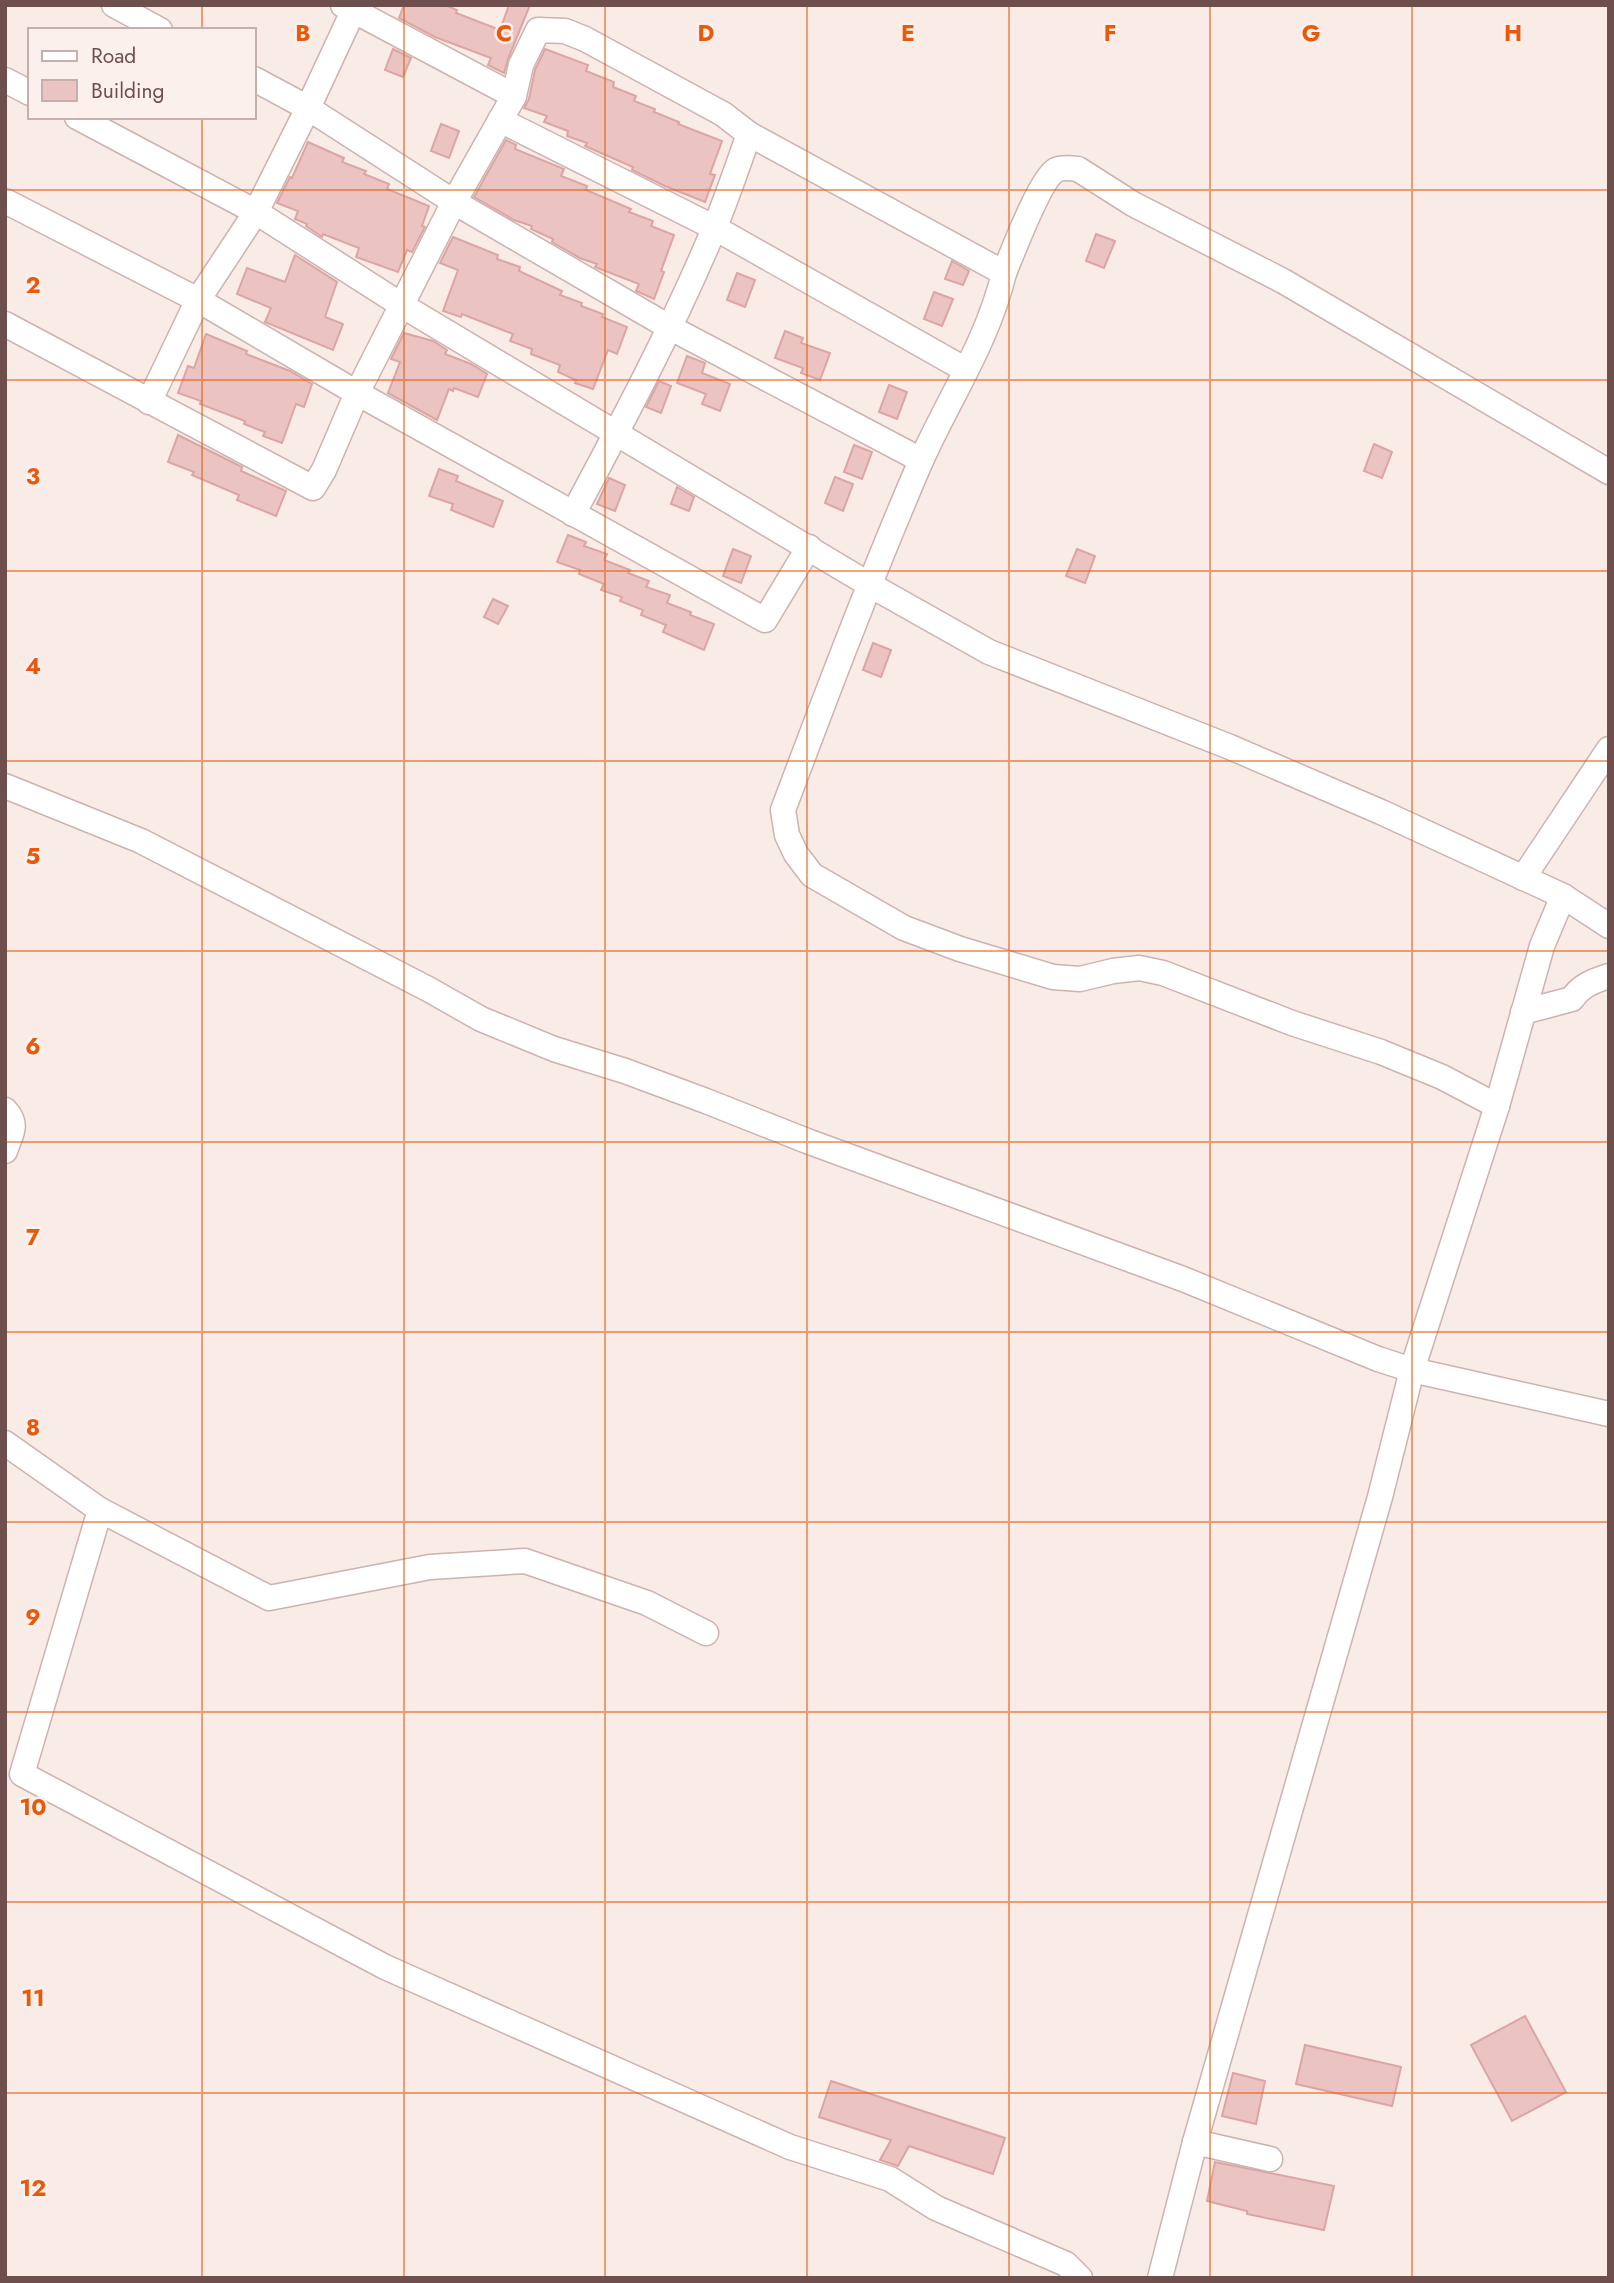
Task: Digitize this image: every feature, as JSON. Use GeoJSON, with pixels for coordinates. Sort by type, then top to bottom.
{"type":"FeatureCollection","features":[{"type":"Feature","properties":{"kind":"street"},"geometry":{"type":"LineString","coordinates":[[114,5],[156,28]]}},
{"type":"Feature","properties":{"kind":"street"},"geometry":{"type":"LineString","coordinates":[[149,402],[198,300],[256,212],[308,108],[351,7],[514,96]]}},
{"type":"Feature","properties":{"kind":"street"},"geometry":{"type":"LineString","coordinates":[[5,324],[313,488],[324,470],[357,393],[454,202],[514,96],[522,65],[538,30],[565,31],[585,39],[723,114],[750,134],[1004,273]]}},
{"type":"Feature","properties":{"kind":"street"},"geometry":{"type":"LineString","coordinates":[[5,80],[28,92]]}},
{"type":"Feature","properties":{"kind":"street"},"geometry":{"type":"LineString","coordinates":[[256,80],[308,108],[454,202],[669,327],[921,460]]}},
{"type":"Feature","properties":{"kind":"street"},"geometry":{"type":"LineString","coordinates":[[81,119],[256,212],[403,306],[870,585],[989,652],[1230,747],[1381,812],[1563,895],[1609,926]]}},
{"type":"Feature","properties":{"kind":"street"},"geometry":{"type":"LineString","coordinates":[[500,120],[715,228],[966,370]]}},
{"type":"Feature","properties":{"kind":"street"},"geometry":{"type":"LineString","coordinates":[[573,514],[617,434],[669,327],[715,228],[750,134]]}},
{"type":"Feature","properties":{"kind":"street"},"geometry":{"type":"LineString","coordinates":[[1497,1106],[1442,1077],[1381,1052],[1292,1023],[1163,973],[1139,968],[1080,979],[1053,976],[960,949],[904,928],[812,875],[796,854],[787,835],[783,810],[921,460],[999,296],[1004,273],[1030,210],[1055,170],[1068,167],[1078,169],[1133,204],[1283,281],[1609,472]]}},
{"type":"Feature","properties":{"kind":"street"},"geometry":{"type":"LineString","coordinates":[[5,201],[198,300],[357,393],[765,621],[808,547]]}},
{"type":"Feature","properties":{"kind":"street"},"geometry":{"type":"LineString","coordinates":[[1523,878],[1609,749]]}},
{"type":"Feature","properties":{"kind":"street"},"geometry":{"type":"LineString","coordinates":[[5,786],[141,841],[493,1024],[554,1049],[694,1097],[1183,1279],[1378,1359],[1412,1370],[1609,1414]]}},
{"type":"Feature","properties":{"kind":"street"},"geometry":{"type":"LineString","coordinates":[[1160,2278],[1195,2142],[1380,1497],[1412,1370],[1497,1106],[1542,946],[1563,895]]}},
{"type":"Feature","properties":{"kind":"street"},"geometry":{"type":"LineString","coordinates":[[1523,1012],[1572,999],[1577,990],[1586,984],[1609,976]]}},
{"type":"Feature","properties":{"kind":"street"},"geometry":{"type":"LineString","coordinates":[[5,1110],[15,1124],[5,1151]]}},
{"type":"Feature","properties":{"kind":"street"},"geometry":{"type":"LineString","coordinates":[[5,1443],[100,1510],[269,1598],[430,1567],[525,1561],[647,1603],[706,1633]]}},
{"type":"Feature","properties":{"kind":"street"},"geometry":{"type":"LineString","coordinates":[[100,1510],[22,1774],[385,1967],[790,2147],[890,2179],[936,2207],[1066,2264],[1080,2278]]}},
{"type":"Feature","properties":{"kind":"street"},"geometry":{"type":"LineString","coordinates":[[1195,2142],[1270,2159]]}},
{"type":"Feature","properties":{"kind":"building"},"geometry":{"type":"Polygon","coordinates":[[[404,5],[445,5],[457,10],[456,13],[500,30],[509,5],[530,5],[504,73],[488,65],[491,58],[435,37],[399,18],[404,5]]]}},
{"type":"Feature","properties":{"kind":"building"},"geometry":{"type":"Polygon","coordinates":[[[393,49],[411,58],[403,77],[385,70],[393,49]]]}},
{"type":"Feature","properties":{"kind":"building"},"geometry":{"type":"Polygon","coordinates":[[[545,49],[588,65],[586,71],[614,82],[613,87],[636,96],[634,101],[655,109],[654,112],[679,122],[678,124],[722,141],[710,174],[715,175],[705,202],[665,186],[632,170],[633,167],[585,146],[587,143],[567,136],[568,131],[544,122],[547,116],[524,108],[529,99],[535,70],[545,49]]]}},
{"type":"Feature","properties":{"kind":"building"},"geometry":{"type":"Polygon","coordinates":[[[441,124],[459,131],[449,158],[431,151],[441,124]]]}},
{"type":"Feature","properties":{"kind":"building"},"geometry":{"type":"Polygon","coordinates":[[[506,140],[516,145],[515,149],[564,169],[561,176],[587,186],[586,190],[631,209],[629,212],[653,221],[651,226],[674,235],[654,299],[636,291],[639,284],[595,267],[597,264],[552,242],[553,239],[531,229],[532,226],[514,220],[474,197],[506,140]]]}},
{"type":"Feature","properties":{"kind":"building"},"geometry":{"type":"Polygon","coordinates":[[[308,142],[344,158],[342,162],[366,171],[364,174],[389,184],[387,189],[429,206],[422,226],[425,227],[412,252],[407,250],[398,272],[356,257],[359,248],[323,234],[322,237],[306,226],[307,224],[295,219],[298,211],[277,203],[308,142]]]}},
{"type":"Feature","properties":{"kind":"building"},"geometry":{"type":"Polygon","coordinates":[[[1096,234],[1115,241],[1104,268],[1086,261],[1096,234]]]}},
{"type":"Feature","properties":{"kind":"building"},"geometry":{"type":"Polygon","coordinates":[[[453,237],[498,255],[497,259],[520,267],[519,271],[562,291],[560,295],[582,303],[581,306],[627,327],[617,354],[608,350],[593,389],[575,383],[576,380],[558,372],[560,365],[531,354],[532,349],[510,341],[513,334],[462,314],[461,317],[443,311],[458,270],[440,263],[453,237]]]}},
{"type":"Feature","properties":{"kind":"building"},"geometry":{"type":"Polygon","coordinates":[[[295,255],[337,282],[325,317],[343,324],[333,350],[265,322],[271,308],[237,294],[247,268],[285,282],[295,255]]]}},
{"type":"Feature","properties":{"kind":"building"},"geometry":{"type":"Polygon","coordinates":[[[952,261],[969,271],[963,285],[945,279],[952,261]]]}},
{"type":"Feature","properties":{"kind":"building"},"geometry":{"type":"Polygon","coordinates":[[[737,273],[755,280],[745,307],[727,300],[737,273]]]}},
{"type":"Feature","properties":{"kind":"building"},"geometry":{"type":"Polygon","coordinates":[[[934,292],[953,299],[942,326],[924,319],[934,292]]]}},
{"type":"Feature","properties":{"kind":"building"},"geometry":{"type":"Polygon","coordinates":[[[785,331],[803,338],[801,343],[830,353],[820,380],[801,373],[803,368],[775,358],[785,331]]]}},
{"type":"Feature","properties":{"kind":"building"},"geometry":{"type":"Polygon","coordinates":[[[404,333],[433,341],[447,350],[445,354],[471,364],[487,374],[478,397],[454,388],[453,391],[449,389],[437,420],[388,393],[400,362],[391,359],[404,333]]]}},
{"type":"Feature","properties":{"kind":"building"},"geometry":{"type":"Polygon","coordinates":[[[206,334],[247,351],[246,354],[290,371],[312,384],[304,407],[296,404],[282,443],[263,436],[265,432],[244,424],[245,421],[178,393],[188,366],[194,368],[206,334]]]}},
{"type":"Feature","properties":{"kind":"building"},"geometry":{"type":"Polygon","coordinates":[[[687,356],[705,363],[702,373],[730,384],[720,411],[702,404],[706,394],[677,383],[687,356]]]}},
{"type":"Feature","properties":{"kind":"building"},"geometry":{"type":"Polygon","coordinates":[[[659,381],[671,386],[661,413],[646,407],[659,381]]]}},
{"type":"Feature","properties":{"kind":"building"},"geometry":{"type":"Polygon","coordinates":[[[889,385],[907,392],[897,419],[879,412],[889,385]]]}},
{"type":"Feature","properties":{"kind":"building"},"geometry":{"type":"Polygon","coordinates":[[[178,435],[242,467],[241,471],[286,491],[276,516],[237,500],[239,495],[168,462],[178,435]]]}},
{"type":"Feature","properties":{"kind":"building"},"geometry":{"type":"Polygon","coordinates":[[[1374,444],[1392,452],[1382,478],[1364,471],[1374,444]]]}},
{"type":"Feature","properties":{"kind":"building"},"geometry":{"type":"Polygon","coordinates":[[[854,445],[872,452],[862,479],[844,472],[854,445]]]}},
{"type":"Feature","properties":{"kind":"building"},"geometry":{"type":"Polygon","coordinates":[[[439,469],[458,476],[456,481],[503,501],[493,527],[451,510],[453,504],[429,496],[439,469]]]}},
{"type":"Feature","properties":{"kind":"building"},"geometry":{"type":"Polygon","coordinates":[[[835,477],[853,484],[843,511],[825,503],[835,477]]]}},
{"type":"Feature","properties":{"kind":"building"},"geometry":{"type":"Polygon","coordinates":[[[609,478],[625,485],[615,511],[597,504],[609,478]]]}},
{"type":"Feature","properties":{"kind":"building"},"geometry":{"type":"Polygon","coordinates":[[[677,487],[694,497],[689,511],[671,504],[677,487]]]}},
{"type":"Feature","properties":{"kind":"building"},"geometry":{"type":"Polygon","coordinates":[[[568,535],[586,542],[584,546],[607,554],[604,560],[649,581],[646,587],[670,595],[667,603],[714,624],[704,650],[663,632],[666,625],[641,615],[643,610],[620,601],[622,597],[601,590],[604,584],[579,574],[580,570],[557,562],[568,535]]]}},
{"type":"Feature","properties":{"kind":"building"},"geometry":{"type":"Polygon","coordinates":[[[733,549],[751,556],[741,583],[723,576],[733,549]]]}},
{"type":"Feature","properties":{"kind":"building"},"geometry":{"type":"Polygon","coordinates":[[[1077,549],[1095,556],[1085,583],[1066,576],[1077,549]]]}},
{"type":"Feature","properties":{"kind":"building"},"geometry":{"type":"Polygon","coordinates":[[[493,599],[508,606],[498,624],[484,617],[493,599]]]}},
{"type":"Feature","properties":{"kind":"building"},"geometry":{"type":"Polygon","coordinates":[[[873,643],[891,650],[881,677],[863,670],[873,643]]]}},
{"type":"Feature","properties":{"kind":"building"},"geometry":{"type":"Polygon","coordinates":[[[1525,2016],[1566,2092],[1512,2121],[1471,2045],[1525,2016]]]}},
{"type":"Feature","properties":{"kind":"building"},"geometry":{"type":"Polygon","coordinates":[[[1305,2045],[1401,2067],[1392,2106],[1296,2084],[1305,2045]]]}},
{"type":"Feature","properties":{"kind":"building"},"geometry":{"type":"Polygon","coordinates":[[[1233,2073],[1265,2081],[1256,2124],[1222,2116],[1233,2073]]]}},
{"type":"Feature","properties":{"kind":"building"},"geometry":{"type":"Polygon","coordinates":[[[831,2081],[1005,2138],[993,2174],[909,2146],[898,2166],[880,2160],[891,2140],[819,2117],[831,2081]]]}},
{"type":"Feature","properties":{"kind":"building"},"geometry":{"type":"Polygon","coordinates":[[[1215,2162],[1334,2186],[1324,2230],[1247,2214],[1247,2211],[1207,2201],[1215,2162]]]}}]}
